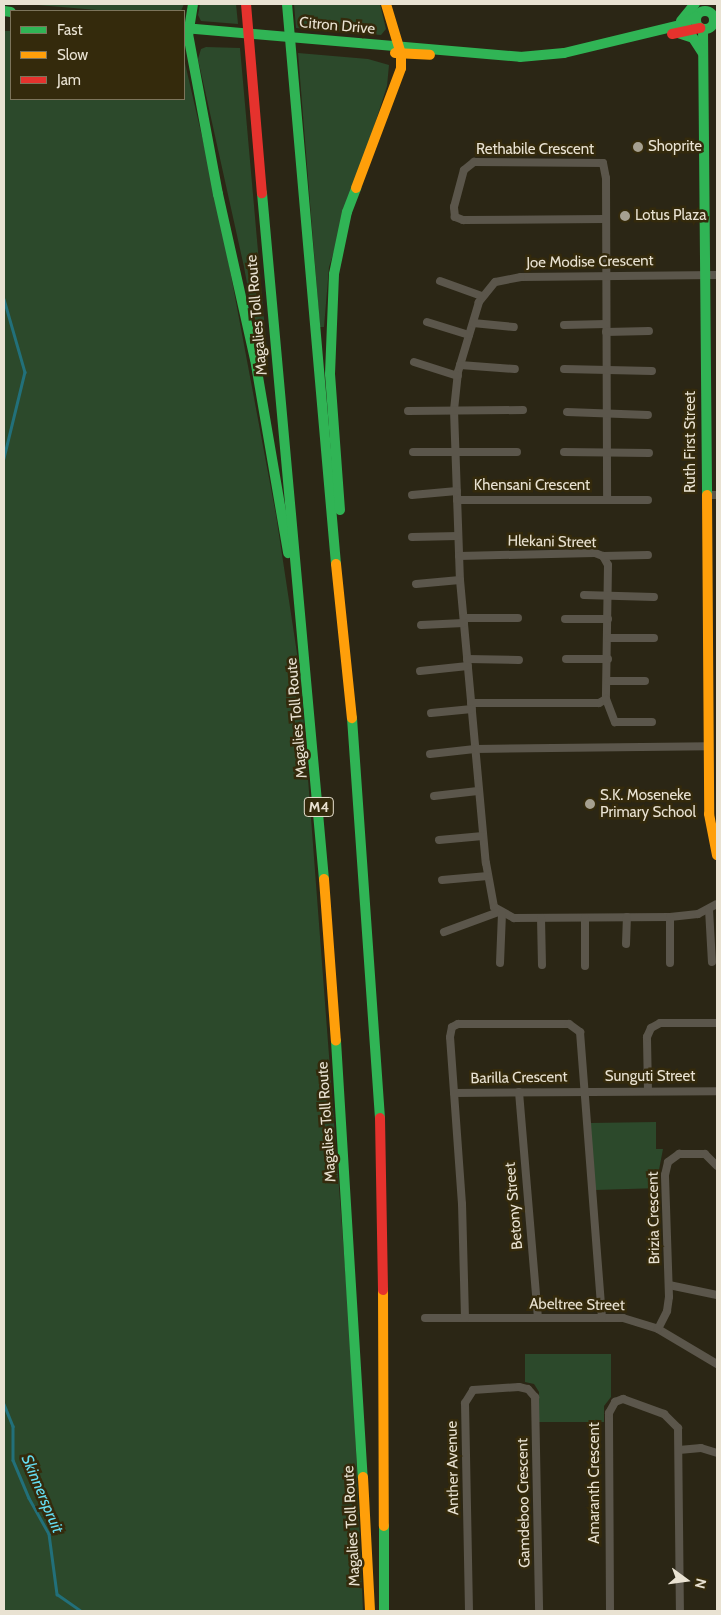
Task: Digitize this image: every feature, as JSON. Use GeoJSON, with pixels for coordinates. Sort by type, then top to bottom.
{"type":"FeatureCollection","features":[{"type":"Feature","properties":{"kind":"main road"},"geometry":{"type":"LineString","coordinates":[[193,4],[186,31],[218,194],[257,369],[298,617],[315,752]]}},
{"type":"Feature","properties":{"kind":"main road","name":"Magalies Toll Route"},"geometry":{"type":"LineString","coordinates":[[246,4],[280,406],[315,752],[354,1302],[370,1611]]}},
{"type":"Feature","properties":{"kind":"main road","name":"Magalies Toll Route"},"geometry":{"type":"LineString","coordinates":[[287,4],[322,416],[356,762],[382,1162],[384,1611]]}},
{"type":"Feature","properties":{"kind":"main road"},"geometry":{"type":"LineString","coordinates":[[356,762],[330,374],[330,329],[334,274],[347,212],[397,81],[400,50],[386,4]]}},
{"type":"Feature","properties":{"kind":"main road"},"geometry":{"type":"LineString","coordinates":[[698,9],[708,26]]}},
{"type":"Feature","properties":{"kind":"main road","name":"Citron Drive"},"geometry":{"type":"LineString","coordinates":[[186,31],[400,50],[488,56],[544,57],[674,30],[708,26],[712,10],[698,9],[674,30]]}},
{"type":"Feature","properties":{"kind":"main road","name":"Ruth First Street"},"geometry":{"type":"LineString","coordinates":[[708,26],[704,55],[708,746],[709,814],[717,855]]}},
{"type":"Feature","properties":{"kind":"main road"},"geometry":{"type":"LineString","coordinates":[[674,30],[693,38],[704,55]]}},
{"type":"Feature","properties":{"kind":"street","name":"Rethabile Crescent"},"geometry":{"type":"LineString","coordinates":[[605,219],[462,220],[454,213],[463,174],[470,163],[603,163],[605,219],[606,276]]}},
{"type":"Feature","properties":{"kind":"street","name":"Joe Modise Crescent"},"geometry":{"type":"LineString","coordinates":[[482,296],[489,286],[503,279],[717,275]]}},
{"type":"Feature","properties":{"kind":"street","name":"Khensani Crescent"},"geometry":{"type":"LineString","coordinates":[[606,276],[607,500]]}},
{"type":"Feature","properties":{"kind":"street"},"geometry":{"type":"LineString","coordinates":[[440,282],[482,296],[460,365],[454,410],[460,580],[483,836],[491,900],[500,913],[500,963]]}},
{"type":"Feature","properties":{"kind":"street"},"geometry":{"type":"LineString","coordinates":[[427,322],[469,335]]}},
{"type":"Feature","properties":{"kind":"street"},"geometry":{"type":"LineString","coordinates":[[473,323],[514,327]]}},
{"type":"Feature","properties":{"kind":"street"},"geometry":{"type":"LineString","coordinates":[[564,325],[649,331]]}},
{"type":"Feature","properties":{"kind":"street"},"geometry":{"type":"LineString","coordinates":[[414,362],[458,376]]}},
{"type":"Feature","properties":{"kind":"street"},"geometry":{"type":"LineString","coordinates":[[460,365],[515,369]]}},
{"type":"Feature","properties":{"kind":"street"},"geometry":{"type":"LineString","coordinates":[[564,369],[652,371]]}},
{"type":"Feature","properties":{"kind":"street"},"geometry":{"type":"LineString","coordinates":[[408,411],[522,410]]}},
{"type":"Feature","properties":{"kind":"street"},"geometry":{"type":"LineString","coordinates":[[567,412],[648,415]]}},
{"type":"Feature","properties":{"kind":"street"},"geometry":{"type":"LineString","coordinates":[[413,452],[517,452]]}},
{"type":"Feature","properties":{"kind":"street"},"geometry":{"type":"LineString","coordinates":[[564,452],[649,453]]}},
{"type":"Feature","properties":{"kind":"street"},"geometry":{"type":"LineString","coordinates":[[412,495],[457,492]]}},
{"type":"Feature","properties":{"kind":"street"},"geometry":{"type":"LineString","coordinates":[[706,495],[717,495]]}},
{"type":"Feature","properties":{"kind":"street","name":"Khensani Crescent"},"geometry":{"type":"LineString","coordinates":[[457,500],[648,500]]}},
{"type":"Feature","properties":{"kind":"street"},"geometry":{"type":"LineString","coordinates":[[412,537],[458,536]]}},
{"type":"Feature","properties":{"kind":"street","name":"Hlekani Street"},"geometry":{"type":"LineString","coordinates":[[459,556],[595,553],[603,556],[608,565],[608,681],[606,699],[615,722],[652,722]]}},
{"type":"Feature","properties":{"kind":"street"},"geometry":{"type":"LineString","coordinates":[[603,556],[648,555]]}},
{"type":"Feature","properties":{"kind":"street"},"geometry":{"type":"LineString","coordinates":[[416,584],[460,580]]}},
{"type":"Feature","properties":{"kind":"street"},"geometry":{"type":"LineString","coordinates":[[584,595],[654,597]]}},
{"type":"Feature","properties":{"kind":"street"},"geometry":{"type":"LineString","coordinates":[[421,625],[464,620],[518,618]]}},
{"type":"Feature","properties":{"kind":"street"},"geometry":{"type":"LineString","coordinates":[[565,619],[608,619]]}},
{"type":"Feature","properties":{"kind":"street"},"geometry":{"type":"LineString","coordinates":[[608,638],[654,638]]}},
{"type":"Feature","properties":{"kind":"street"},"geometry":{"type":"LineString","coordinates":[[566,659],[608,659]]}},
{"type":"Feature","properties":{"kind":"street"},"geometry":{"type":"LineString","coordinates":[[420,671],[468,662],[519,660]]}},
{"type":"Feature","properties":{"kind":"street"},"geometry":{"type":"LineString","coordinates":[[608,681],[645,681]]}},
{"type":"Feature","properties":{"kind":"street"},"geometry":{"type":"LineString","coordinates":[[431,713],[472,706],[599,703],[606,699]]}},
{"type":"Feature","properties":{"kind":"street"},"geometry":{"type":"LineString","coordinates":[[430,754],[475,749],[708,746]]}},
{"type":"Feature","properties":{"kind":"street"},"geometry":{"type":"LineString","coordinates":[[434,796],[478,792]]}},
{"type":"Feature","properties":{"kind":"street"},"geometry":{"type":"LineString","coordinates":[[439,840],[483,836]]}},
{"type":"Feature","properties":{"kind":"street"},"geometry":{"type":"LineString","coordinates":[[442,880],[488,876]]}},
{"type":"Feature","properties":{"kind":"street"},"geometry":{"type":"LineString","coordinates":[[444,932],[500,913],[514,918],[670,917],[691,916],[717,904]]}},
{"type":"Feature","properties":{"kind":"street"},"geometry":{"type":"LineString","coordinates":[[709,909],[712,962]]}},
{"type":"Feature","properties":{"kind":"street"},"geometry":{"type":"LineString","coordinates":[[626,944],[627,917]]}},
{"type":"Feature","properties":{"kind":"street"},"geometry":{"type":"LineString","coordinates":[[670,917],[670,963]]}},
{"type":"Feature","properties":{"kind":"street"},"geometry":{"type":"LineString","coordinates":[[541,918],[542,965]]}},
{"type":"Feature","properties":{"kind":"street"},"geometry":{"type":"LineString","coordinates":[[585,918],[585,966]]}},
{"type":"Feature","properties":{"kind":"street"},"geometry":{"type":"LineString","coordinates":[[648,1090],[647,1037],[651,1028],[660,1023],[717,1023]]}},
{"type":"Feature","properties":{"kind":"street"},"geometry":{"type":"LineString","coordinates":[[454,1092],[450,1036],[452,1027],[458,1024],[576,1026],[581,1038],[582,1091]]}},
{"type":"Feature","properties":{"kind":"street","name":"Sunguti Street"},"geometry":{"type":"LineString","coordinates":[[582,1091],[717,1091]]}},
{"type":"Feature","properties":{"kind":"street","name":"Barilla Crescent"},"geometry":{"type":"LineString","coordinates":[[465,1318],[454,1092],[582,1091],[602,1317]]}},
{"type":"Feature","properties":{"kind":"street","name":"Betony Street"},"geometry":{"type":"LineString","coordinates":[[519,1092],[538,1317]]}},
{"type":"Feature","properties":{"kind":"street","name":"Brizia Crescent"},"geometry":{"type":"LineString","coordinates":[[658,1329],[667,1311],[669,1285],[665,1175],[668,1162],[679,1154],[705,1154],[717,1166]]}},
{"type":"Feature","properties":{"kind":"street"},"geometry":{"type":"LineString","coordinates":[[669,1285],[717,1295]]}},
{"type":"Feature","properties":{"kind":"street","name":"Abeltree Street"},"geometry":{"type":"LineString","coordinates":[[425,1318],[602,1317],[632,1320],[658,1329],[717,1364]]}},
{"type":"Feature","properties":{"kind":"street","name":"Anther Avenue"},"geometry":{"type":"LineString","coordinates":[[469,1611],[466,1398],[478,1389],[524,1388],[534,1394]]}},
{"type":"Feature","properties":{"kind":"street","name":"Gamdeboo Crescent"},"geometry":{"type":"LineString","coordinates":[[534,1394],[539,1611]]}},
{"type":"Feature","properties":{"kind":"street","name":"Amaranth Crescent"},"geometry":{"type":"LineString","coordinates":[[610,1611],[610,1407],[624,1400],[664,1414],[678,1428],[680,1611]]}},
{"type":"Feature","properties":{"kind":"street"},"geometry":{"type":"LineString","coordinates":[[679,1450],[701,1448],[717,1453]]}},
{"type":"Feature","properties":{"kind":"green space"},"geometry":{"type":"Polygon","coordinates":[[[26,4],[184,4],[181,10],[97,10],[26,4]]]}},
{"type":"Feature","properties":{"kind":"green space"},"geometry":{"type":"Polygon","coordinates":[[[200,4],[236,4],[238,24],[201,21],[198,15],[200,4]]]}},
{"type":"Feature","properties":{"kind":"green space"},"geometry":{"type":"Polygon","coordinates":[[[294,4],[380,4],[386,29],[381,35],[296,28],[294,4]]]}},
{"type":"Feature","properties":{"kind":"green space"},"geometry":{"type":"Polygon","coordinates":[[[4,31],[10,31],[10,100],[185,100],[185,63],[217,201],[276,515],[300,673],[352,1359],[363,1611],[4,1611],[4,31]]]}},
{"type":"Feature","properties":{"kind":"green space"},"geometry":{"type":"Polygon","coordinates":[[[206,47],[240,48],[268,364],[262,365],[244,267],[198,59],[201,49],[206,47]]]}},
{"type":"Feature","properties":{"kind":"green space"},"geometry":{"type":"Polygon","coordinates":[[[298,53],[368,59],[389,65],[387,86],[329,267],[324,327],[320,327],[298,53]]]}},
{"type":"Feature","properties":{"kind":"green space"},"geometry":{"type":"Polygon","coordinates":[[[656,1122],[656,1149],[663,1149],[658,1175],[660,1188],[595,1190],[590,1123],[656,1122]]]}},
{"type":"Feature","properties":{"kind":"green space"},"geometry":{"type":"Polygon","coordinates":[[[525,1354],[611,1354],[611,1397],[604,1406],[604,1422],[539,1422],[539,1392],[534,1384],[525,1382],[525,1354]]]}},
{"type":"Feature","properties":{"kind":"waterway","name":"Skinnerspruit"},"geometry":{"type":"LineString","coordinates":[[4,299],[25,372],[4,458]]}},
{"type":"Feature","properties":{"kind":"waterway","name":"Skinnerspruit"},"geometry":{"type":"LineString","coordinates":[[4,1404],[13,1426],[13,1460],[29,1498],[49,1534],[57,1594],[81,1611]]}},
{"type":"Feature","properties":{"kind":"traffic: fast"},"geometry":{"type":"LineString","coordinates":[[193,4],[188,34],[218,194],[255,359],[288,553]]}},
{"type":"Feature","properties":{"kind":"traffic: fast"},"geometry":{"type":"LineString","coordinates":[[287,4],[336,564]]}},
{"type":"Feature","properties":{"kind":"traffic: fast"},"geometry":{"type":"LineString","coordinates":[[681,21],[695,4]]}},
{"type":"Feature","properties":{"kind":"traffic: fast"},"geometry":{"type":"LineString","coordinates":[[4,11],[10,12]]}},
{"type":"Feature","properties":{"kind":"traffic: fast"},"geometry":{"type":"LineString","coordinates":[[705,11],[711,14],[714,20],[711,26],[705,29],[699,26],[696,20],[699,14],[705,11]]}},
{"type":"Feature","properties":{"kind":"traffic: fast"},"geometry":{"type":"LineString","coordinates":[[185,28],[520,57],[564,53],[680,25],[696,17]]}},
{"type":"Feature","properties":{"kind":"traffic: fast"},"geometry":{"type":"LineString","coordinates":[[703,29],[707,495]]}},
{"type":"Feature","properties":{"kind":"traffic: fast"},"geometry":{"type":"LineString","coordinates":[[678,33],[693,38],[702,52]]}},
{"type":"Feature","properties":{"kind":"traffic: fast"},"geometry":{"type":"LineString","coordinates":[[340,510],[330,374],[334,274],[347,212],[356,188]]}},
{"type":"Feature","properties":{"kind":"traffic: fast"},"geometry":{"type":"LineString","coordinates":[[262,193],[324,879]]}},
{"type":"Feature","properties":{"kind":"traffic: fast"},"geometry":{"type":"LineString","coordinates":[[352,718],[380,1118]]}},
{"type":"Feature","properties":{"kind":"traffic: fast"},"geometry":{"type":"LineString","coordinates":[[336,1041],[363,1477]]}},
{"type":"Feature","properties":{"kind":"traffic: fast"},"geometry":{"type":"LineString","coordinates":[[384,1526],[384,1611]]}},
{"type":"Feature","properties":{"kind":"traffic: slow"},"geometry":{"type":"LineString","coordinates":[[356,188],[401,68],[401,54],[386,4]]}},
{"type":"Feature","properties":{"kind":"traffic: slow"},"geometry":{"type":"LineString","coordinates":[[395,53],[430,55]]}},
{"type":"Feature","properties":{"kind":"traffic: slow"},"geometry":{"type":"LineString","coordinates":[[707,495],[709,814],[717,855]]}},
{"type":"Feature","properties":{"kind":"traffic: slow"},"geometry":{"type":"LineString","coordinates":[[336,564],[352,718]]}},
{"type":"Feature","properties":{"kind":"traffic: slow"},"geometry":{"type":"LineString","coordinates":[[324,879],[336,1041]]}},
{"type":"Feature","properties":{"kind":"traffic: slow"},"geometry":{"type":"LineString","coordinates":[[383,1290],[384,1526]]}},
{"type":"Feature","properties":{"kind":"traffic: slow"},"geometry":{"type":"LineString","coordinates":[[363,1477],[370,1611]]}},
{"type":"Feature","properties":{"kind":"traffic: jam"},"geometry":{"type":"LineString","coordinates":[[246,4],[262,193]]}},
{"type":"Feature","properties":{"kind":"traffic: jam"},"geometry":{"type":"LineString","coordinates":[[672,34],[700,28]]}},
{"type":"Feature","properties":{"kind":"traffic: jam"},"geometry":{"type":"LineString","coordinates":[[380,1118],[383,1290]]}},
{"type":"Feature","properties":{"kind":"place","name":"Shoprite"},"geometry":{"type":"Point","coordinates":[638,147]}},
{"type":"Feature","properties":{"kind":"place","name":"Lotus Plaza"},"geometry":{"type":"Point","coordinates":[625,216]}},
{"type":"Feature","properties":{"kind":"place","name":"S.K. Moseneke Primary School"},"geometry":{"type":"Point","coordinates":[590,804]}}]}
